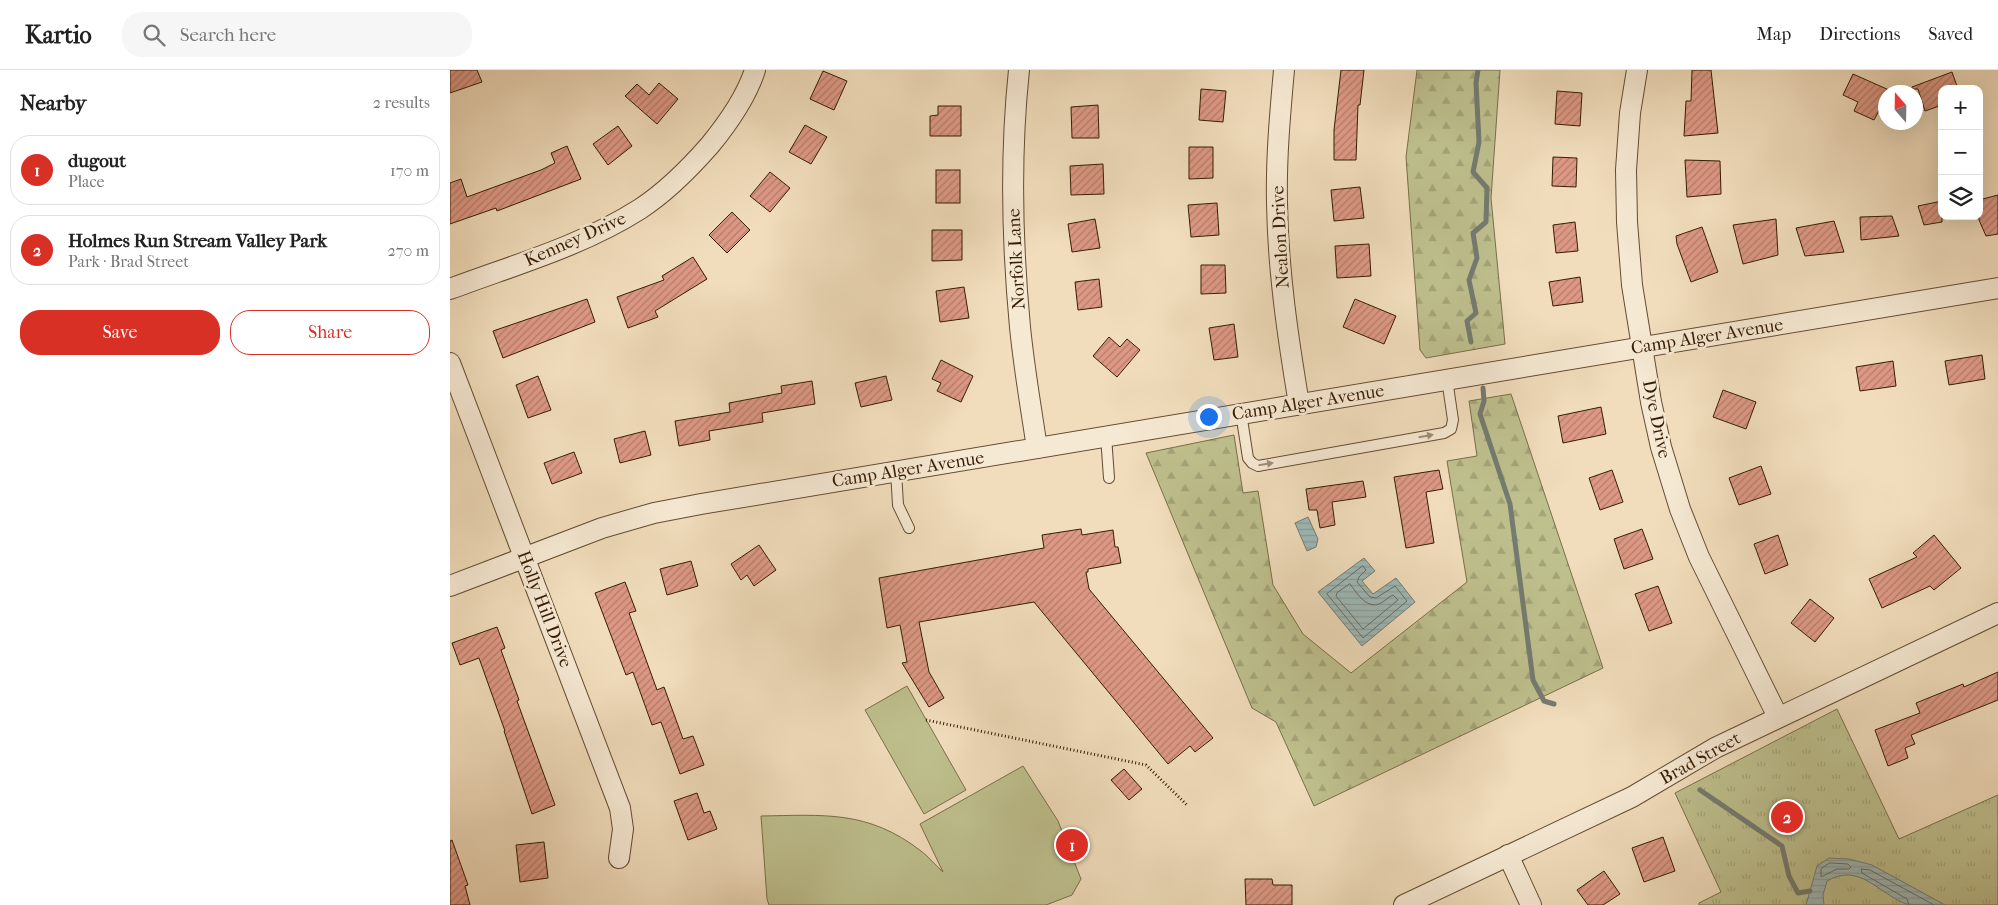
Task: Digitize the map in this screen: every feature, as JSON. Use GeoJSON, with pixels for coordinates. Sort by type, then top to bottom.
{"type":"FeatureCollection","features":[{"type":"Feature","properties":{"kind":"street","name":"Kenney Drive"},"geometry":{"type":"LineString","coordinates":[[450,289],[574,243],[608,228],[641,208],[666,190],[695,162],[721,131],[740,103],[755,70]]}},
{"type":"Feature","properties":{"kind":"street","name":"Norfolk Lane"},"geometry":{"type":"LineString","coordinates":[[1018,70],[1013,174],[1014,252],[1020,329],[1037,448]]}},
{"type":"Feature","properties":{"kind":"street","name":"Nealon Drive"},"geometry":{"type":"LineString","coordinates":[[1284,70],[1278,138],[1277,204],[1281,276],[1288,338],[1299,404]]}},
{"type":"Feature","properties":{"kind":"street","name":"Dye Drive"},"geometry":{"type":"LineString","coordinates":[[1637,70],[1630,113],[1626,160],[1626,213],[1632,285],[1660,447],[1680,509],[1699,557],[1778,717]]}},
{"type":"Feature","properties":{"kind":"street","name":"Camp Alger Avenue"},"geometry":{"type":"LineString","coordinates":[[450,586],[602,528],[654,513],[1241,413],[1998,288]]}},
{"type":"Feature","properties":{"kind":"street","name":"Holly Hill Drive"},"geometry":{"type":"LineString","coordinates":[[450,362],[620,808],[623,829],[619,858]]}},
{"type":"Feature","properties":{"kind":"street","name":"Brad Street"},"geometry":{"type":"LineString","coordinates":[[1404,905],[1632,796],[1715,748],[1778,717],[1998,613]]}},
{"type":"Feature","properties":{"kind":"street"},"geometry":{"type":"LineString","coordinates":[[1508,856],[1531,905]]}},
{"type":"Feature","properties":{"kind":"lane"},"geometry":{"type":"LineString","coordinates":[[1241,413],[1248,458],[1258,466],[1444,433],[1451,429],[1453,420],[1446,379]]}},
{"type":"Feature","properties":{"kind":"lane"},"geometry":{"type":"LineString","coordinates":[[1106,436],[1109,478]]}},
{"type":"Feature","properties":{"kind":"lane"},"geometry":{"type":"LineString","coordinates":[[896,471],[898,505],[909,528]]}},
{"type":"Feature","properties":{"kind":"path"},"geometry":{"type":"LineString","coordinates":[[926,720],[1146,765],[1187,805]]}},
{"type":"Feature","properties":{"kind":"green space"},"geometry":{"type":"Polygon","coordinates":[[[1417,70],[1500,70],[1491,198],[1505,344],[1426,358],[1420,350],[1406,157],[1417,70]]]}},
{"type":"Feature","properties":{"kind":"green space"},"geometry":{"type":"Polygon","coordinates":[[[1511,394],[1603,668],[1314,806],[1276,722],[1252,708],[1146,453],[1234,435],[1243,493],[1258,491],[1273,585],[1303,634],[1351,673],[1467,582],[1447,461],[1477,456],[1469,401],[1511,394]]]}},
{"type":"Feature","properties":{"kind":"green space"},"geometry":{"type":"Polygon","coordinates":[[[907,686],[966,790],[924,814],[865,710],[907,686]]]}},
{"type":"Feature","properties":{"kind":"green space"},"geometry":{"type":"Polygon","coordinates":[[[1837,709],[1899,839],[1998,795],[1998,905],[1699,905],[1699,903],[1721,892],[1675,793],[1837,709]]]}},
{"type":"Feature","properties":{"kind":"green space"},"geometry":{"type":"Polygon","coordinates":[[[1023,766],[1058,821],[1081,879],[1072,895],[1046,905],[769,905],[761,816],[825,816],[864,822],[882,828],[901,838],[924,853],[943,872],[920,824],[1023,766]]]}},
{"type":"Feature","properties":{"kind":"water"},"geometry":{"type":"Polygon","coordinates":[[[1308,517],[1318,539],[1316,547],[1307,551],[1295,523],[1308,517]]]}},
{"type":"Feature","properties":{"kind":"water"},"geometry":{"type":"Polygon","coordinates":[[[1364,558],[1375,571],[1362,581],[1373,594],[1396,578],[1415,602],[1362,646],[1318,592],[1364,558]]]}},
{"type":"Feature","properties":{"kind":"water"},"geometry":{"type":"Polygon","coordinates":[[[1829,858],[1849,859],[1872,865],[1945,905],[1906,904],[1868,881],[1849,875],[1838,876],[1827,881],[1823,895],[1824,905],[1806,905],[1817,866],[1829,858]]]}},
{"type":"Feature","properties":{"kind":"building"},"geometry":{"type":"Polygon","coordinates":[[[450,70],[477,70],[482,82],[450,93],[450,70]]]}},
{"type":"Feature","properties":{"kind":"building"},"geometry":{"type":"Polygon","coordinates":[[[1341,70],[1364,70],[1360,105],[1358,105],[1356,160],[1334,160],[1334,130],[1341,70]]]}},
{"type":"Feature","properties":{"kind":"building"},"geometry":{"type":"Polygon","coordinates":[[[1692,70],[1711,70],[1718,133],[1684,136],[1686,101],[1691,101],[1692,70]]]}},
{"type":"Feature","properties":{"kind":"building"},"geometry":{"type":"Polygon","coordinates":[[[823,71],[847,81],[834,110],[810,99],[823,71]]]}},
{"type":"Feature","properties":{"kind":"building"},"geometry":{"type":"Polygon","coordinates":[[[1952,72],[1957,85],[1938,85],[1938,106],[1925,111],[1923,105],[1923,85],[1917,85],[1952,72]]]}},
{"type":"Feature","properties":{"kind":"building"},"geometry":{"type":"Polygon","coordinates":[[[1853,74],[1878,85],[1878,112],[1874,120],[1854,111],[1858,102],[1843,95],[1853,74]]]}},
{"type":"Feature","properties":{"kind":"building"},"geometry":{"type":"Polygon","coordinates":[[[659,83],[678,99],[657,124],[625,96],[637,84],[649,95],[659,83]]]}},
{"type":"Feature","properties":{"kind":"building"},"geometry":{"type":"Polygon","coordinates":[[[1201,89],[1226,91],[1223,122],[1199,120],[1201,89]]]}},
{"type":"Feature","properties":{"kind":"building"},"geometry":{"type":"Polygon","coordinates":[[[1557,91],[1582,93],[1580,126],[1555,124],[1557,91]]]}},
{"type":"Feature","properties":{"kind":"building"},"geometry":{"type":"Polygon","coordinates":[[[1098,105],[1099,138],[1072,138],[1071,107],[1098,105]]]}},
{"type":"Feature","properties":{"kind":"building"},"geometry":{"type":"Polygon","coordinates":[[[938,106],[961,106],[961,136],[930,136],[930,116],[938,115],[938,106]]]}},
{"type":"Feature","properties":{"kind":"building"},"geometry":{"type":"Polygon","coordinates":[[[805,125],[827,137],[811,164],[789,152],[805,125]]]}},
{"type":"Feature","properties":{"kind":"building"},"geometry":{"type":"Polygon","coordinates":[[[618,126],[632,146],[608,165],[593,144],[618,126]]]}},
{"type":"Feature","properties":{"kind":"building"},"geometry":{"type":"Polygon","coordinates":[[[567,146],[581,179],[497,211],[496,208],[450,224],[450,183],[461,179],[467,197],[555,163],[551,153],[567,146]]]}},
{"type":"Feature","properties":{"kind":"building"},"geometry":{"type":"Polygon","coordinates":[[[1189,147],[1213,147],[1213,178],[1189,179],[1189,147]]]}},
{"type":"Feature","properties":{"kind":"building"},"geometry":{"type":"Polygon","coordinates":[[[1553,157],[1577,158],[1576,187],[1552,186],[1553,157]]]}},
{"type":"Feature","properties":{"kind":"building"},"geometry":{"type":"Polygon","coordinates":[[[1685,160],[1720,161],[1721,194],[1687,197],[1685,160]]]}},
{"type":"Feature","properties":{"kind":"building"},"geometry":{"type":"Polygon","coordinates":[[[1103,164],[1104,194],[1071,195],[1070,166],[1103,164]]]}},
{"type":"Feature","properties":{"kind":"building"},"geometry":{"type":"Polygon","coordinates":[[[936,170],[960,170],[960,203],[936,203],[936,170]]]}},
{"type":"Feature","properties":{"kind":"building"},"geometry":{"type":"Polygon","coordinates":[[[770,172],[790,188],[770,212],[750,196],[770,172]]]}},
{"type":"Feature","properties":{"kind":"building"},"geometry":{"type":"Polygon","coordinates":[[[1360,187],[1364,218],[1334,221],[1331,190],[1360,187]]]}},
{"type":"Feature","properties":{"kind":"building"},"geometry":{"type":"Polygon","coordinates":[[[1998,195],[1998,234],[1986,236],[1979,220],[1983,220],[1983,199],[1998,195]]]}},
{"type":"Feature","properties":{"kind":"building"},"geometry":{"type":"Polygon","coordinates":[[[1938,202],[1938,220],[1942,220],[1942,222],[1924,225],[1918,206],[1938,202]]]}},
{"type":"Feature","properties":{"kind":"building"},"geometry":{"type":"Polygon","coordinates":[[[1217,203],[1219,235],[1191,237],[1188,205],[1217,203]]]}},
{"type":"Feature","properties":{"kind":"building"},"geometry":{"type":"Polygon","coordinates":[[[732,212],[750,230],[727,253],[709,235],[732,212]]]}},
{"type":"Feature","properties":{"kind":"building"},"geometry":{"type":"Polygon","coordinates":[[[1892,216],[1899,236],[1861,240],[1860,217],[1892,216]]]}},
{"type":"Feature","properties":{"kind":"building"},"geometry":{"type":"Polygon","coordinates":[[[1095,219],[1100,248],[1072,252],[1068,224],[1095,219]]]}},
{"type":"Feature","properties":{"kind":"building"},"geometry":{"type":"Polygon","coordinates":[[[1776,219],[1778,255],[1743,264],[1733,225],[1776,219]]]}},
{"type":"Feature","properties":{"kind":"building"},"geometry":{"type":"Polygon","coordinates":[[[1834,221],[1844,252],[1805,256],[1796,228],[1834,221]]]}},
{"type":"Feature","properties":{"kind":"building"},"geometry":{"type":"Polygon","coordinates":[[[1575,222],[1578,251],[1556,253],[1553,225],[1575,222]]]}},
{"type":"Feature","properties":{"kind":"building"},"geometry":{"type":"Polygon","coordinates":[[[1702,227],[1718,272],[1691,282],[1677,244],[1676,236],[1702,227]]]}},
{"type":"Feature","properties":{"kind":"building"},"geometry":{"type":"Polygon","coordinates":[[[932,230],[962,230],[962,260],[932,261],[932,230]]]}},
{"type":"Feature","properties":{"kind":"building"},"geometry":{"type":"Polygon","coordinates":[[[1369,244],[1371,276],[1337,278],[1335,246],[1369,244]]]}},
{"type":"Feature","properties":{"kind":"building"},"geometry":{"type":"Polygon","coordinates":[[[693,257],[707,279],[655,311],[658,317],[628,328],[617,297],[664,280],[662,276],[693,257]]]}},
{"type":"Feature","properties":{"kind":"building"},"geometry":{"type":"Polygon","coordinates":[[[1201,265],[1225,265],[1226,293],[1201,294],[1201,265]]]}},
{"type":"Feature","properties":{"kind":"building"},"geometry":{"type":"Polygon","coordinates":[[[1580,277],[1583,302],[1553,306],[1549,282],[1580,277]]]}},
{"type":"Feature","properties":{"kind":"building"},"geometry":{"type":"Polygon","coordinates":[[[1099,279],[1102,307],[1078,310],[1075,282],[1099,279]]]}},
{"type":"Feature","properties":{"kind":"building"},"geometry":{"type":"Polygon","coordinates":[[[964,287],[969,318],[940,322],[936,291],[964,287]]]}},
{"type":"Feature","properties":{"kind":"building"},"geometry":{"type":"Polygon","coordinates":[[[587,299],[595,322],[503,358],[493,331],[587,299]]]}},
{"type":"Feature","properties":{"kind":"building"},"geometry":{"type":"Polygon","coordinates":[[[1355,299],[1396,316],[1384,344],[1343,327],[1355,299]]]}},
{"type":"Feature","properties":{"kind":"building"},"geometry":{"type":"Polygon","coordinates":[[[1234,324],[1238,357],[1214,360],[1209,328],[1234,324]]]}},
{"type":"Feature","properties":{"kind":"building"},"geometry":{"type":"Polygon","coordinates":[[[1109,337],[1120,347],[1127,339],[1140,350],[1117,377],[1093,356],[1109,337]]]}},
{"type":"Feature","properties":{"kind":"building"},"geometry":{"type":"Polygon","coordinates":[[[1982,355],[1985,379],[1949,385],[1945,361],[1982,355]]]}},
{"type":"Feature","properties":{"kind":"building"},"geometry":{"type":"Polygon","coordinates":[[[941,360],[973,376],[961,402],[937,391],[941,383],[932,379],[941,360]]]}},
{"type":"Feature","properties":{"kind":"building"},"geometry":{"type":"Polygon","coordinates":[[[1893,361],[1896,386],[1860,391],[1856,367],[1893,361]]]}},
{"type":"Feature","properties":{"kind":"building"},"geometry":{"type":"Polygon","coordinates":[[[538,376],[551,410],[528,418],[516,385],[538,376]]]}},
{"type":"Feature","properties":{"kind":"building"},"geometry":{"type":"Polygon","coordinates":[[[886,376],[892,400],[861,407],[855,383],[886,376]]]}},
{"type":"Feature","properties":{"kind":"building"},"geometry":{"type":"Polygon","coordinates":[[[812,381],[815,404],[762,413],[763,422],[709,431],[710,440],[679,446],[675,421],[730,412],[729,403],[782,393],[781,386],[812,381]]]}},
{"type":"Feature","properties":{"kind":"building"},"geometry":{"type":"Polygon","coordinates":[[[1723,390],[1756,402],[1746,429],[1713,417],[1723,390]]]}},
{"type":"Feature","properties":{"kind":"building"},"geometry":{"type":"Polygon","coordinates":[[[1601,407],[1606,434],[1563,443],[1558,416],[1601,407]]]}},
{"type":"Feature","properties":{"kind":"building"},"geometry":{"type":"Polygon","coordinates":[[[645,431],[651,455],[620,463],[614,439],[645,431]]]}},
{"type":"Feature","properties":{"kind":"building"},"geometry":{"type":"Polygon","coordinates":[[[574,452],[582,473],[552,484],[544,463],[574,452]]]}},
{"type":"Feature","properties":{"kind":"building"},"geometry":{"type":"Polygon","coordinates":[[[1761,466],[1771,494],[1739,505],[1729,478],[1761,466]]]}},
{"type":"Feature","properties":{"kind":"building"},"geometry":{"type":"Polygon","coordinates":[[[1439,470],[1443,489],[1426,492],[1434,543],[1406,548],[1394,477],[1439,470]]]}},
{"type":"Feature","properties":{"kind":"building"},"geometry":{"type":"Polygon","coordinates":[[[1612,470],[1623,502],[1600,510],[1589,478],[1612,470]]]}},
{"type":"Feature","properties":{"kind":"building"},"geometry":{"type":"Polygon","coordinates":[[[1363,481],[1366,497],[1332,502],[1335,525],[1320,528],[1317,510],[1309,510],[1306,489],[1363,481]]]}},
{"type":"Feature","properties":{"kind":"building"},"geometry":{"type":"Polygon","coordinates":[[[1081,529],[1082,535],[1113,530],[1115,547],[1118,547],[1121,563],[1088,569],[1088,572],[1086,572],[1089,589],[1213,738],[1195,752],[1190,746],[1168,764],[1034,602],[919,622],[929,672],[944,698],[929,707],[902,663],[907,662],[900,625],[887,628],[879,578],[1044,548],[1042,535],[1081,529]]]}},
{"type":"Feature","properties":{"kind":"building"},"geometry":{"type":"Polygon","coordinates":[[[1642,529],[1653,559],[1624,569],[1614,539],[1642,529]]]}},
{"type":"Feature","properties":{"kind":"building"},"geometry":{"type":"Polygon","coordinates":[[[1778,535],[1788,565],[1765,574],[1754,544],[1778,535]]]}},
{"type":"Feature","properties":{"kind":"building"},"geometry":{"type":"Polygon","coordinates":[[[1934,535],[1961,568],[1934,590],[1930,586],[1882,608],[1869,579],[1917,557],[1913,553],[1934,535]]]}},
{"type":"Feature","properties":{"kind":"building"},"geometry":{"type":"Polygon","coordinates":[[[759,545],[776,570],[754,586],[747,575],[741,580],[731,564],[759,545]]]}},
{"type":"Feature","properties":{"kind":"building"},"geometry":{"type":"Polygon","coordinates":[[[691,561],[698,586],[667,595],[660,569],[691,561]]]}},
{"type":"Feature","properties":{"kind":"building"},"geometry":{"type":"Polygon","coordinates":[[[625,582],[636,611],[629,613],[657,690],[664,687],[683,739],[693,736],[704,765],[680,774],[661,722],[652,725],[633,672],[626,675],[595,593],[625,582]]]}},
{"type":"Feature","properties":{"kind":"building"},"geometry":{"type":"Polygon","coordinates":[[[1658,586],[1672,623],[1649,631],[1635,594],[1658,586]]]}},
{"type":"Feature","properties":{"kind":"building"},"geometry":{"type":"Polygon","coordinates":[[[1810,599],[1834,618],[1815,642],[1791,623],[1810,599]]]}},
{"type":"Feature","properties":{"kind":"building"},"geometry":{"type":"Polygon","coordinates":[[[497,627],[505,648],[501,650],[519,700],[517,701],[555,805],[532,814],[479,658],[460,665],[452,643],[497,627]]]}},
{"type":"Feature","properties":{"kind":"building"},"geometry":{"type":"Polygon","coordinates":[[[1998,672],[1998,700],[1911,735],[1915,744],[1905,748],[1908,758],[1888,766],[1875,730],[1920,713],[1916,703],[1963,684],[1964,687],[1998,672]]]}},
{"type":"Feature","properties":{"kind":"building"},"geometry":{"type":"Polygon","coordinates":[[[1124,769],[1142,789],[1129,800],[1111,780],[1124,769]]]}},
{"type":"Feature","properties":{"kind":"building"},"geometry":{"type":"Polygon","coordinates":[[[697,793],[704,813],[710,811],[717,829],[688,840],[674,801],[697,793]]]}},
{"type":"Feature","properties":{"kind":"building"},"geometry":{"type":"Polygon","coordinates":[[[1663,837],[1675,871],[1644,882],[1632,848],[1663,837]]]}},
{"type":"Feature","properties":{"kind":"building"},"geometry":{"type":"Polygon","coordinates":[[[452,840],[468,885],[465,886],[470,905],[450,905],[450,841],[452,840]]]}},
{"type":"Feature","properties":{"kind":"building"},"geometry":{"type":"Polygon","coordinates":[[[544,842],[548,878],[520,882],[516,845],[544,842]]]}},
{"type":"Feature","properties":{"kind":"building"},"geometry":{"type":"Polygon","coordinates":[[[1604,871],[1620,894],[1603,905],[1588,905],[1577,890],[1604,871]]]}},
{"type":"Feature","properties":{"kind":"building"},"geometry":{"type":"Polygon","coordinates":[[[1245,879],[1272,879],[1273,885],[1292,885],[1292,905],[1246,905],[1245,879]]]}},
{"type":"Feature","properties":{"kind":"waterway"},"geometry":{"type":"LineString","coordinates":[[1471,342],[1467,321],[1476,313],[1469,280],[1477,258],[1473,233],[1486,222],[1487,188],[1473,172],[1479,142],[1476,83],[1478,70]]}},
{"type":"Feature","properties":{"kind":"waterway"},"geometry":{"type":"LineString","coordinates":[[1483,388],[1484,401],[1480,414],[1510,504],[1533,680],[1544,701],[1554,704]]}},
{"type":"Feature","properties":{"kind":"waterway"},"geometry":{"type":"LineString","coordinates":[[1700,790],[1782,846],[1789,876],[1798,893],[1810,891]]}},
{"type":"Feature","properties":{"kind":"place","name":"Holmes Run Stream Valley Park"},"geometry":{"type":"Point","coordinates":[1787,817]}},
{"type":"Feature","properties":{"kind":"place","name":"dugout"},"geometry":{"type":"Point","coordinates":[1072,845]}}]}
